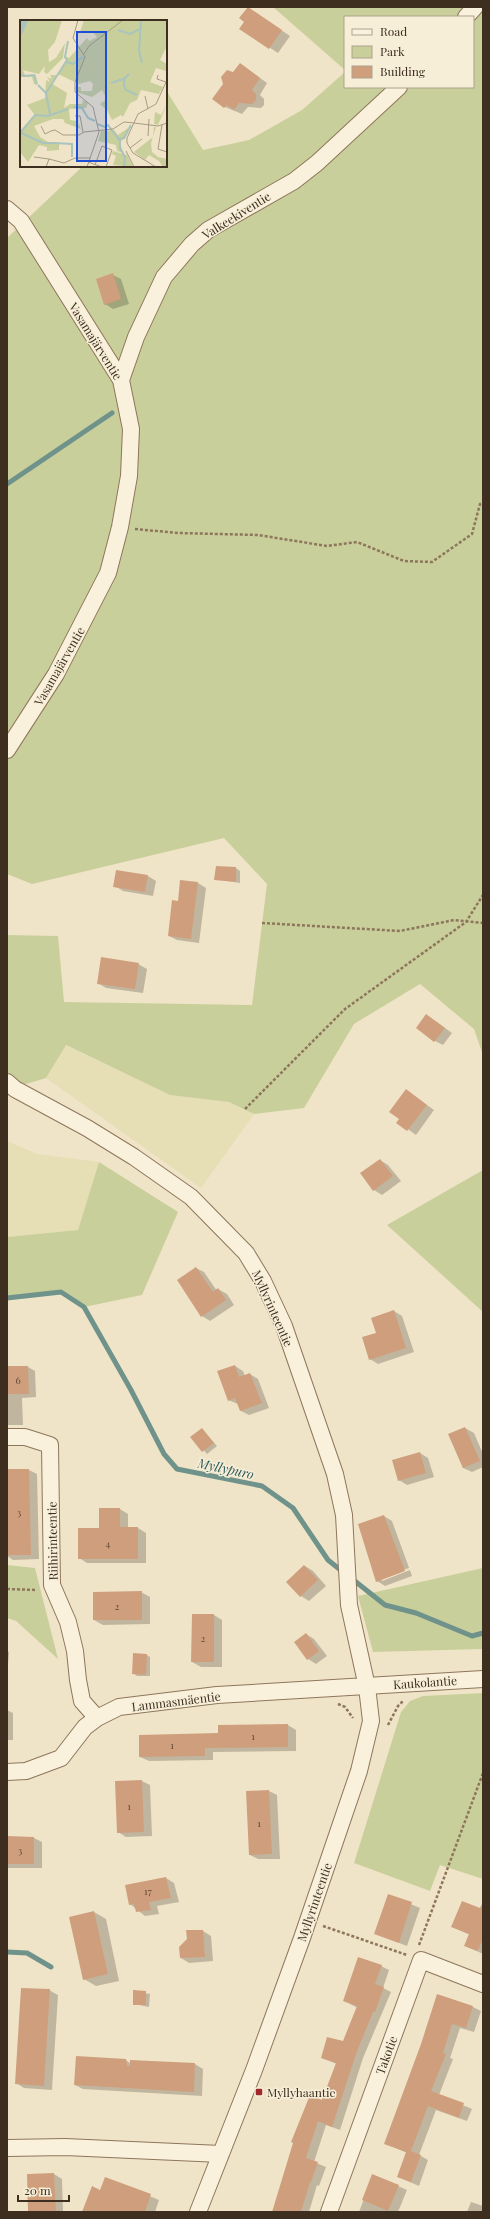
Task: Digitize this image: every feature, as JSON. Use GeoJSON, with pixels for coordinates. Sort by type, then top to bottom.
{"type":"FeatureCollection","features":[{"type":"Feature","properties":{"kind":"street"},"geometry":{"type":"LineString","coordinates":[[467,16],[475,7]]}},
{"type":"Feature","properties":{"kind":"street","name":"Valkeekiventie"},"geometry":{"type":"LineString","coordinates":[[121,380],[136,337],[164,277],[192,244],[208,230],[294,181],[317,163],[398,88]]}},
{"type":"Feature","properties":{"kind":"street","name":"Vasamajärventie"},"geometry":{"type":"LineString","coordinates":[[7,209],[21,220],[121,380],[131,430],[129,476],[120,527],[108,573],[85,621],[56,674],[7,750]]}},
{"type":"Feature","properties":{"kind":"street","name":"Myllyrinteentie"},"geometry":{"type":"LineString","coordinates":[[7,1082],[15,1089],[134,1157],[184,1192],[246,1253],[263,1281],[284,1326],[335,1474],[344,1515],[347,1583],[353,1625],[367,1687],[372,1721],[359,1771],[302,1938],[254,2070],[198,2212]]}},
{"type":"Feature","properties":{"kind":"street","name":"Riihirinteentie"},"geometry":{"type":"LineString","coordinates":[[7,1436],[25,1438],[50,1445],[52,1585],[68,1622],[75,1651],[82,1701],[97,1718]]}},
{"type":"Feature","properties":{"kind":"street","name":"Kaukolantie"},"geometry":{"type":"LineString","coordinates":[[367,1687],[483,1679]]}},
{"type":"Feature","properties":{"kind":"street","name":"Lammasmäentie"},"geometry":{"type":"LineString","coordinates":[[7,1772],[26,1771],[61,1758],[85,1728],[97,1718],[119,1708],[217,1695],[367,1687]]}},
{"type":"Feature","properties":{"kind":"street"},"geometry":{"type":"LineString","coordinates":[[421,1960],[483,1984]]}},
{"type":"Feature","properties":{"kind":"street","name":"Takotie"},"geometry":{"type":"LineString","coordinates":[[329,2212],[421,1960]]}},
{"type":"Feature","properties":{"kind":"street"},"geometry":{"type":"LineString","coordinates":[[7,2148],[65,2147],[221,2154]]}},
{"type":"Feature","properties":{"kind":"path"},"geometry":{"type":"LineString","coordinates":[[120,527],[178,533],[258,535],[327,546],[357,542],[404,561],[432,562],[472,534],[480,504],[483,502]]}},
{"type":"Feature","properties":{"kind":"path"},"geometry":{"type":"LineString","coordinates":[[245,1109],[345,1010],[466,922],[483,895]]}},
{"type":"Feature","properties":{"kind":"path"},"geometry":{"type":"LineString","coordinates":[[262,923],[400,932],[454,920],[483,923]]}},
{"type":"Feature","properties":{"kind":"path"},"geometry":{"type":"LineString","coordinates":[[7,1589],[28,1588],[56,1592]]}},
{"type":"Feature","properties":{"kind":"path"},"geometry":{"type":"LineString","coordinates":[[334,1702],[345,1707],[355,1721],[372,1721],[388,1724]]}},
{"type":"Feature","properties":{"kind":"path"},"geometry":{"type":"LineString","coordinates":[[321,1925],[421,1960],[419,1942],[483,1773]]}},
{"type":"Feature","properties":{"kind":"shaded area"},"geometry":{"type":"Polygon","coordinates":[[[65,1045],[170,1095],[229,1102],[254,1114],[201,1188],[46,1078],[65,1045]]]}},
{"type":"Feature","properties":{"kind":"shaded area"},"geometry":{"type":"Polygon","coordinates":[[[7,1141],[37,1154],[99,1162],[78,1230],[7,1237],[7,1141]]]}},
{"type":"Feature","properties":{"kind":"green space"},"geometry":{"type":"Polygon","coordinates":[[[273,7],[483,7],[483,1055],[474,1029],[420,984],[354,1024],[304,1108],[254,1114],[229,1102],[170,1095],[66,1045],[46,1078],[23,1085],[7,1072],[7,935],[58,936],[64,1002],[252,1005],[267,884],[224,838],[32,884],[7,874],[7,238],[82,167],[167,167],[168,93],[203,150],[249,140],[302,110],[344,73],[344,88],[474,88],[474,16],[344,16],[344,69],[273,7]]]}},
{"type":"Feature","properties":{"kind":"green space"},"geometry":{"type":"Polygon","coordinates":[[[99,1162],[178,1212],[142,1295],[84,1307],[60,1292],[7,1298],[7,1237],[78,1230],[99,1162]]]}},
{"type":"Feature","properties":{"kind":"green space"},"geometry":{"type":"Polygon","coordinates":[[[483,1170],[483,1312],[387,1225],[483,1170]]]}},
{"type":"Feature","properties":{"kind":"green space"},"geometry":{"type":"Polygon","coordinates":[[[7,1565],[35,1568],[58,1659],[16,1621],[7,1618],[7,1565]]]}},
{"type":"Feature","properties":{"kind":"green space"},"geometry":{"type":"Polygon","coordinates":[[[483,1568],[483,1649],[373,1652],[358,1596],[483,1568]]]}},
{"type":"Feature","properties":{"kind":"green space"},"geometry":{"type":"Polygon","coordinates":[[[483,1693],[483,1879],[440,1865],[430,1891],[354,1863],[401,1712],[410,1701],[423,1696],[483,1693]]]}},
{"type":"Feature","properties":{"kind":"building"},"geometry":{"type":"Polygon","coordinates":[[[248,7],[282,30],[269,49],[239,29],[244,22],[239,18],[248,7]]]}},
{"type":"Feature","properties":{"kind":"building"},"geometry":{"type":"Polygon","coordinates":[[[240,63],[260,78],[252,90],[256,94],[256,100],[252,104],[239,103],[234,110],[227,105],[224,108],[212,99],[223,84],[221,77],[227,70],[233,72],[240,63]]]}},
{"type":"Feature","properties":{"kind":"building"},"geometry":{"type":"Polygon","coordinates":[[[113,273],[121,299],[104,305],[96,279],[113,273]]]}},
{"type":"Feature","properties":{"kind":"building"},"geometry":{"type":"Polygon","coordinates":[[[216,866],[236,867],[236,882],[214,880],[216,866]]]}},
{"type":"Feature","properties":{"kind":"building"},"geometry":{"type":"Polygon","coordinates":[[[116,870],[148,875],[145,892],[113,887],[116,870]]]}},
{"type":"Feature","properties":{"kind":"building"},"geometry":{"type":"Polygon","coordinates":[[[180,880],[198,882],[191,939],[168,936],[172,900],[178,901],[180,880]]]}},
{"type":"Feature","properties":{"kind":"building"},"geometry":{"type":"Polygon","coordinates":[[[101,957],[139,963],[135,989],[97,984],[101,957]]]}},
{"type":"Feature","properties":{"kind":"building"},"geometry":{"type":"Polygon","coordinates":[[[426,1014],[445,1028],[434,1042],[416,1028],[426,1014]]]}},
{"type":"Feature","properties":{"kind":"building"},"geometry":{"type":"Polygon","coordinates":[[[406,1089],[427,1105],[407,1131],[396,1123],[399,1119],[389,1112],[406,1089]]]}},
{"type":"Feature","properties":{"kind":"building"},"geometry":{"type":"Polygon","coordinates":[[[380,1159],[393,1176],[373,1191],[360,1173],[380,1159]]]}},
{"type":"Feature","properties":{"kind":"building"},"geometry":{"type":"Polygon","coordinates":[[[196,1267],[213,1292],[218,1288],[226,1300],[201,1317],[177,1280],[196,1267]]]}},
{"type":"Feature","properties":{"kind":"building"},"geometry":{"type":"Polygon","coordinates":[[[394,1310],[406,1348],[369,1360],[362,1337],[376,1333],[371,1318],[394,1310]]]}},
{"type":"Feature","properties":{"kind":"building"},"geometry":{"type":"Polygon","coordinates":[[[235,1365],[239,1377],[250,1373],[262,1403],[240,1411],[235,1398],[228,1401],[217,1371],[235,1365]]]}},
{"type":"Feature","properties":{"kind":"building"},"geometry":{"type":"Polygon","coordinates":[[[7,1366],[28,1366],[29,1394],[7,1394],[7,1366]]]}},
{"type":"Feature","properties":{"kind":"building"},"geometry":{"type":"Polygon","coordinates":[[[465,1427],[480,1461],[463,1468],[448,1434],[465,1427]]]}},
{"type":"Feature","properties":{"kind":"building"},"geometry":{"type":"Polygon","coordinates":[[[202,1428],[214,1443],[202,1452],[190,1437],[202,1428]]]}},
{"type":"Feature","properties":{"kind":"building"},"geometry":{"type":"Polygon","coordinates":[[[420,1452],[426,1473],[398,1481],[392,1460],[420,1452]]]}},
{"type":"Feature","properties":{"kind":"building"},"geometry":{"type":"Polygon","coordinates":[[[7,1469],[29,1469],[31,1555],[7,1555],[7,1469]]]}},
{"type":"Feature","properties":{"kind":"building"},"geometry":{"type":"Polygon","coordinates":[[[99,1508],[120,1508],[120,1527],[138,1527],[138,1559],[78,1559],[78,1528],[99,1528],[99,1508]]]}},
{"type":"Feature","properties":{"kind":"building"},"geometry":{"type":"Polygon","coordinates":[[[384,1515],[405,1571],[376,1582],[358,1524],[384,1515]]]}},
{"type":"Feature","properties":{"kind":"building"},"geometry":{"type":"Polygon","coordinates":[[[304,1565],[318,1580],[300,1597],[286,1582],[304,1565]]]}},
{"type":"Feature","properties":{"kind":"building"},"geometry":{"type":"Polygon","coordinates":[[[142,1591],[142,1620],[93,1620],[93,1592],[142,1591]]]}},
{"type":"Feature","properties":{"kind":"building"},"geometry":{"type":"Polygon","coordinates":[[[192,1614],[214,1614],[214,1662],[191,1662],[192,1614]]]}},
{"type":"Feature","properties":{"kind":"building"},"geometry":{"type":"Polygon","coordinates":[[[306,1633],[319,1651],[307,1660],[294,1642],[306,1633]]]}},
{"type":"Feature","properties":{"kind":"building"},"geometry":{"type":"Polygon","coordinates":[[[133,1653],[147,1654],[146,1675],[132,1674],[133,1653]]]}},
{"type":"Feature","properties":{"kind":"building"},"geometry":{"type":"Polygon","coordinates":[[[288,1724],[288,1747],[205,1748],[205,1756],[139,1757],[139,1735],[218,1733],[218,1725],[288,1724]]]}},
{"type":"Feature","properties":{"kind":"building"},"geometry":{"type":"Polygon","coordinates":[[[142,1780],[144,1832],[117,1833],[115,1781],[142,1780]]]}},
{"type":"Feature","properties":{"kind":"building"},"geometry":{"type":"Polygon","coordinates":[[[269,1790],[272,1854],[249,1855],[246,1791],[269,1790]]]}},
{"type":"Feature","properties":{"kind":"building"},"geometry":{"type":"Polygon","coordinates":[[[7,1836],[34,1837],[34,1864],[7,1864],[7,1836]]]}},
{"type":"Feature","properties":{"kind":"building"},"geometry":{"type":"Polygon","coordinates":[[[166,1877],[171,1898],[149,1902],[151,1910],[136,1912],[134,1904],[129,1905],[125,1885],[166,1877]]]}},
{"type":"Feature","properties":{"kind":"building"},"geometry":{"type":"Polygon","coordinates":[[[388,1894],[412,1902],[399,1943],[374,1934],[388,1894]]]}},
{"type":"Feature","properties":{"kind":"building"},"geometry":{"type":"Polygon","coordinates":[[[462,1901],[480,1908],[483,1902],[483,1940],[477,1951],[464,1946],[469,1934],[451,1927],[462,1901]]]}},
{"type":"Feature","properties":{"kind":"building"},"geometry":{"type":"Polygon","coordinates":[[[94,1911],[108,1974],[83,1980],[69,1917],[94,1911]]]}},
{"type":"Feature","properties":{"kind":"building"},"geometry":{"type":"Polygon","coordinates":[[[186,1930],[203,1930],[205,1957],[180,1958],[179,1947],[187,1939],[186,1930]]]}},
{"type":"Feature","properties":{"kind":"building"},"geometry":{"type":"Polygon","coordinates":[[[358,1957],[382,1965],[375,1984],[384,1987],[375,2012],[373,2012],[356,2054],[332,2127],[318,2121],[306,2158],[318,2162],[301,2212],[272,2212],[293,2143],[291,2142],[310,2095],[322,2100],[336,2063],[321,2058],[327,2037],[343,2041],[357,2006],[343,2001],[358,1957]]]}},
{"type":"Feature","properties":{"kind":"building"},"geometry":{"type":"Polygon","coordinates":[[[21,1988],[50,1989],[44,2086],[15,2084],[21,1988]]]}},
{"type":"Feature","properties":{"kind":"building"},"geometry":{"type":"Polygon","coordinates":[[[133,1990],[146,1991],[146,2005],[133,2005],[133,1990]]]}},
{"type":"Feature","properties":{"kind":"building"},"geometry":{"type":"Polygon","coordinates":[[[437,1994],[473,2006],[466,2028],[452,2024],[443,2053],[446,2054],[431,2091],[464,2103],[459,2118],[428,2106],[411,2151],[421,2155],[411,2182],[397,2177],[406,2152],[384,2144],[421,2044],[437,1994]]]}},
{"type":"Feature","properties":{"kind":"building"},"geometry":{"type":"Polygon","coordinates":[[[76,2056],[126,2059],[127,2066],[130,2066],[130,2060],[195,2063],[194,2092],[74,2085],[76,2056]]]}},
{"type":"Feature","properties":{"kind":"building"},"geometry":{"type":"Polygon","coordinates":[[[54,2173],[56,2212],[28,2212],[27,2174],[54,2173]]]}},
{"type":"Feature","properties":{"kind":"building"},"geometry":{"type":"Polygon","coordinates":[[[372,2174],[399,2185],[388,2211],[362,2200],[372,2174]]]}},
{"type":"Feature","properties":{"kind":"building"},"geometry":{"type":"Polygon","coordinates":[[[105,2177],[151,2194],[145,2212],[82,2212],[92,2186],[100,2190],[105,2177]]]}},
{"type":"Feature","properties":{"kind":"waterway"},"geometry":{"type":"LineString","coordinates":[[7,484],[112,413]]}},
{"type":"Feature","properties":{"kind":"waterway","name":"Myllypuro"},"geometry":{"type":"LineString","coordinates":[[7,1298],[61,1292],[84,1307],[131,1390],[164,1454],[177,1469],[262,1486],[293,1508],[328,1560],[343,1572]]}},
{"type":"Feature","properties":{"kind":"waterway","name":"Myllypuro"},"geometry":{"type":"LineString","coordinates":[[351,1578],[385,1605],[416,1613],[472,1636],[483,1633]]}},
{"type":"Feature","properties":{"kind":"waterway"},"geometry":{"type":"LineString","coordinates":[[7,1952],[27,1953],[51,1967]]}},
{"type":"Feature","properties":{"kind":"place","name":"Myllyhaantie"},"geometry":{"type":"Point","coordinates":[259,2092]}}]}
